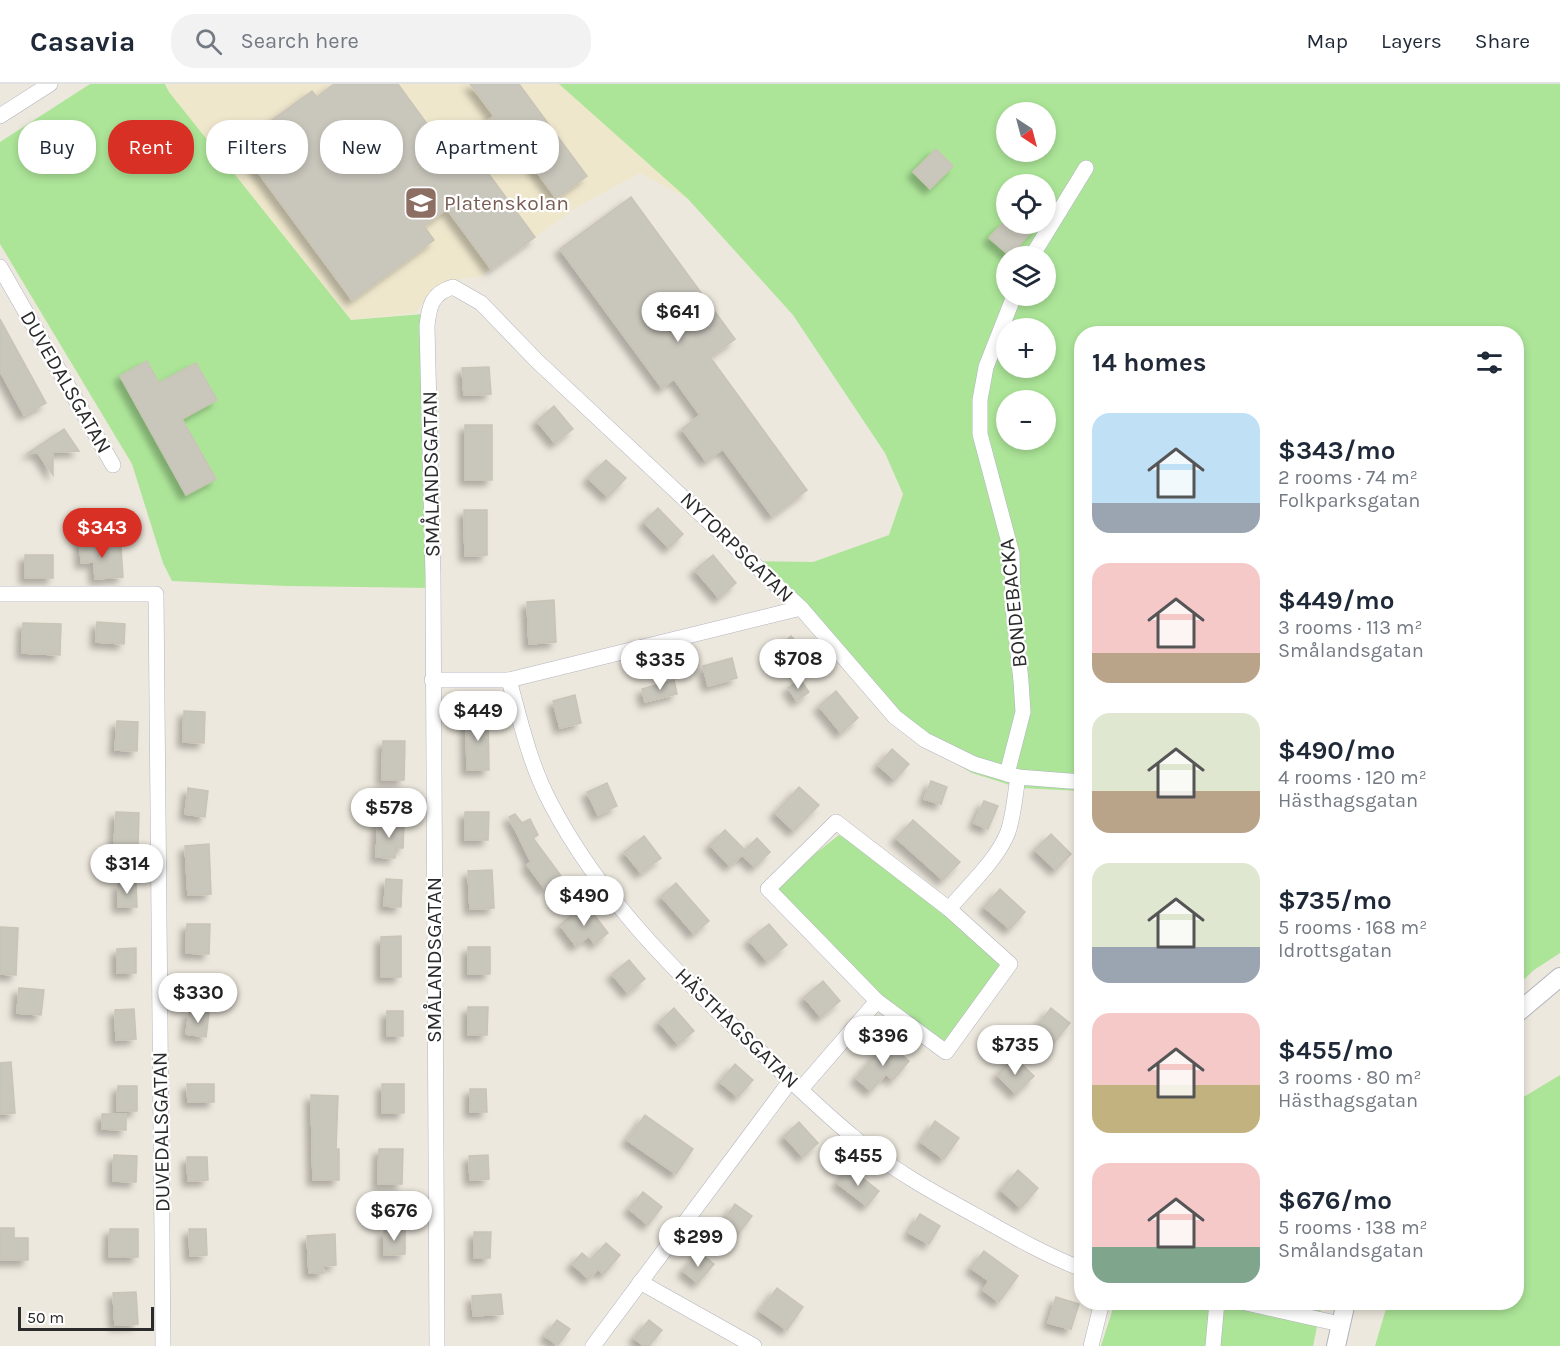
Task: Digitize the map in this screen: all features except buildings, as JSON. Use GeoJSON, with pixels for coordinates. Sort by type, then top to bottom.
{"type":"FeatureCollection","features":[{"type":"Feature","properties":{"kind":"street"},"geometry":{"type":"LineString","coordinates":[[0,116],[50,84]]}},
{"type":"Feature","properties":{"kind":"street"},"geometry":{"type":"LineString","coordinates":[[1038,246],[1086,168]]}},
{"type":"Feature","properties":{"kind":"street","name":"DUVEDALSGATAN"},"geometry":{"type":"LineString","coordinates":[[0,267],[113,465]]}},
{"type":"Feature","properties":{"kind":"street","name":"NYTORPSGATAN"},"geometry":{"type":"LineString","coordinates":[[441,291],[453,287],[481,303],[537,361],[801,608],[896,717],[925,740],[951,754],[1013,776],[1074,781]]}},
{"type":"Feature","properties":{"kind":"street","name":"SMÅLANDSGATAN"},"geometry":{"type":"LineString","coordinates":[[437,1346],[433,564],[427,326],[428,307],[441,291]]}},
{"type":"Feature","properties":{"kind":"street","name":"BONDEBACKA"},"geometry":{"type":"LineString","coordinates":[[949,909],[995,853],[1007,834],[1013,814],[1013,776],[1023,712],[1013,607],[1012,554],[980,434],[980,400],[986,366],[1010,306]]}},
{"type":"Feature","properties":{"kind":"street","name":"DUVEDALSGATAN"},"geometry":{"type":"LineString","coordinates":[[0,594],[156,594],[164,1346]]}},
{"type":"Feature","properties":{"kind":"street"},"geometry":{"type":"LineString","coordinates":[[432,680],[510,680],[801,608]]}},
{"type":"Feature","properties":{"kind":"street","name":"HÄSTHAGSGATAN"},"geometry":{"type":"LineString","coordinates":[[510,680],[529,756],[550,803],[591,868],[624,913],[677,972],[850,1135],[926,1189],[1029,1245],[1074,1265]]}},
{"type":"Feature","properties":{"kind":"street"},"geometry":{"type":"LineString","coordinates":[[836,822],[949,909],[1010,964],[946,1052],[877,1001],[768,890],[836,822]]}},
{"type":"Feature","properties":{"kind":"street"},"geometry":{"type":"LineString","coordinates":[[1524,1007],[1560,977]]}},
{"type":"Feature","properties":{"kind":"street"},"geometry":{"type":"LineString","coordinates":[[593,1346],[640,1282],[796,1085],[877,1001]]}},
{"type":"Feature","properties":{"kind":"street"},"geometry":{"type":"LineString","coordinates":[[640,1282],[754,1346]]}},
{"type":"Feature","properties":{"kind":"street"},"geometry":{"type":"LineString","coordinates":[[1091,1346],[1100,1310]]}},
{"type":"Feature","properties":{"kind":"street"},"geometry":{"type":"LineString","coordinates":[[1213,1346],[1216,1310]]}},
{"type":"Feature","properties":{"kind":"street"},"geometry":{"type":"LineString","coordinates":[[1278,1310],[1340,1324]]}},
{"type":"Feature","properties":{"kind":"street"},"geometry":{"type":"LineString","coordinates":[[1336,1346],[1344,1310]]}},
{"type":"Feature","properties":{"kind":"shaded area","name":"Platenskolan"},"geometry":{"type":"Polygon","coordinates":[[[167,84],[559,84],[688,199],[640,173],[577,207],[481,276],[461,279],[433,288],[416,313],[351,320],[234,174],[308,174],[308,120],[206,120],[206,138],[194,123],[194,120],[191,120],[169,92],[167,84]]]}},
{"type":"Feature","properties":{"kind":"green space"},"geometry":{"type":"Polygon","coordinates":[[[90,84],[165,84],[191,120],[108,120],[108,174],[194,174],[194,123],[206,138],[206,174],[234,174],[351,320],[423,314],[434,588],[286,586],[172,581],[163,563],[132,464],[0,244],[0,142],[18,130],[18,174],[96,174],[96,120],[34,120],[90,84]]]}},
{"type":"Feature","properties":{"kind":"green space"},"geometry":{"type":"Polygon","coordinates":[[[559,84],[1560,84],[1560,953],[1524,979],[1524,326],[1074,326],[1074,791],[1020,788],[972,773],[915,740],[753,561],[813,562],[889,535],[903,494],[885,453],[793,315],[688,199],[559,84]]]}},
{"type":"Feature","properties":{"kind":"green space"},"geometry":{"type":"Polygon","coordinates":[[[839,835],[871,853],[1009,968],[947,1049],[884,1008],[769,890],[839,835]]]}},
{"type":"Feature","properties":{"kind":"green space"},"geometry":{"type":"Polygon","coordinates":[[[1560,1075],[1560,1346],[1375,1346],[1386,1310],[1524,1310],[1524,1097],[1560,1075]]]}},
{"type":"Feature","properties":{"kind":"green space"},"geometry":{"type":"Polygon","coordinates":[[[1112,1310],[1320,1310],[1313,1346],[1101,1346],[1112,1310]]]}},
{"type":"Feature","properties":{"kind":"place","name":"Platenskolan"},"geometry":{"type":"Point","coordinates":[421,203]}}]}
